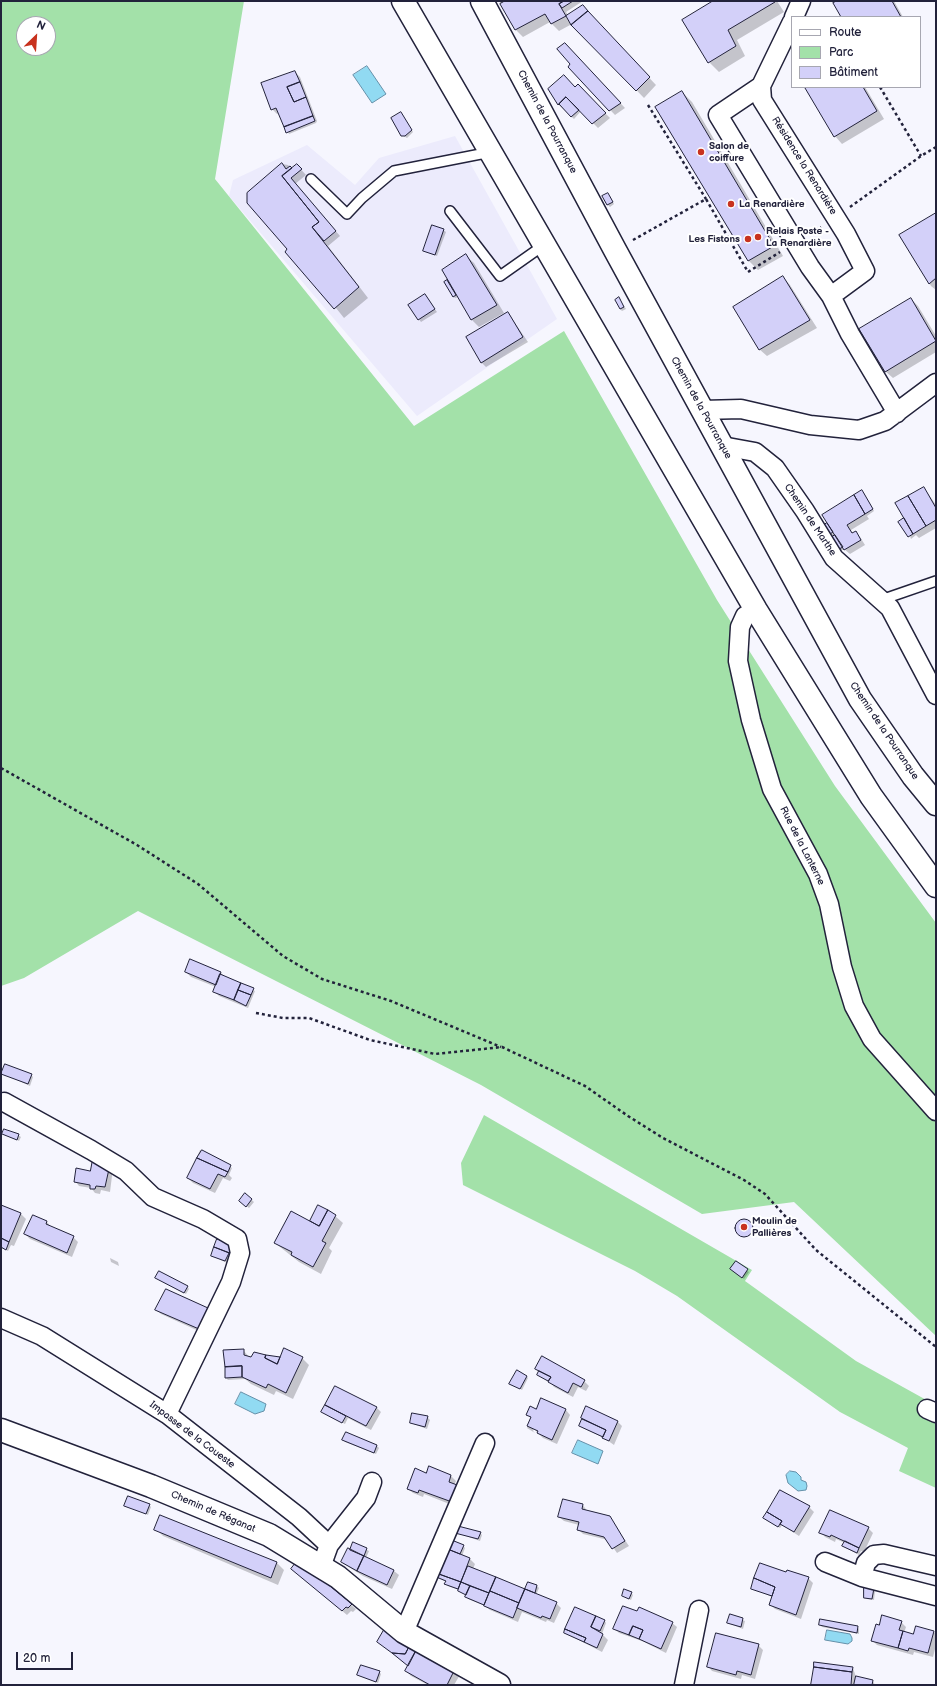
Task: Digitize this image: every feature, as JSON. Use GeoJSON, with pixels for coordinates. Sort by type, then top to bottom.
{"type":"FeatureCollection","features":[{"type":"Feature","properties":{"kind":"street"},"geometry":{"type":"LineString","coordinates":[[403,1],[756,610],[871,796],[936,886]]}},
{"type":"Feature","properties":{"kind":"street","name":"Chemin de la Pourranque"},"geometry":{"type":"LineString","coordinates":[[482,1],[702,410],[860,699],[913,776],[936,804]]}},
{"type":"Feature","properties":{"kind":"street"},"geometry":{"type":"LineString","coordinates":[[794,16],[801,1]]}},
{"type":"Feature","properties":{"kind":"street"},"geometry":{"type":"LineString","coordinates":[[791,24],[761,86],[718,115],[806,261],[831,296],[850,334],[896,413]]}},
{"type":"Feature","properties":{"kind":"street","name":"Résidence la Renardière"},"geometry":{"type":"LineString","coordinates":[[761,86],[762,100],[846,234],[865,271],[831,296]]}},
{"type":"Feature","properties":{"kind":"street"},"geometry":{"type":"LineString","coordinates":[[702,410],[740,409],[810,425],[859,430],[885,421],[936,383]]}},
{"type":"Feature","properties":{"kind":"street","name":"Chemin de Marthe"},"geometry":{"type":"LineString","coordinates":[[722,446],[755,452],[775,468],[805,511],[834,558],[890,608],[936,695]]}},
{"type":"Feature","properties":{"kind":"street","name":"Rue de la Lanterne"},"geometry":{"type":"LineString","coordinates":[[756,610],[745,616],[740,627],[738,660],[750,720],[772,789],[820,880],[830,904],[842,967],[854,1006],[872,1039],[936,1111]]}},
{"type":"Feature","properties":{"kind":"street"},"geometry":{"type":"LineString","coordinates":[[4,1102],[126,1171],[153,1197],[203,1219],[237,1239],[240,1253],[231,1282],[168,1414]]}},
{"type":"Feature","properties":{"kind":"street","name":"Impasse de la Coueste"},"geometry":{"type":"LineString","coordinates":[[1,1318],[42,1336],[168,1414],[299,1517],[329,1545]]}},
{"type":"Feature","properties":{"kind":"street","name":"Chemin de Réganat"},"geometry":{"type":"LineString","coordinates":[[1,1430],[151,1486],[269,1535],[338,1577],[404,1632],[498,1685]]}},
{"type":"Feature","properties":{"kind":"street"},"geometry":{"type":"LineString","coordinates":[[404,1632],[485,1443]]}},
{"type":"Feature","properties":{"kind":"street"},"geometry":{"type":"LineString","coordinates":[[322,1568],[329,1545],[366,1498],[372,1482]]}},
{"type":"Feature","properties":{"kind":"street"},"geometry":{"type":"LineString","coordinates":[[862,1577],[866,1563],[874,1555],[884,1554],[936,1566]]}},
{"type":"Feature","properties":{"kind":"street"},"geometry":{"type":"LineString","coordinates":[[825,1562],[862,1577],[936,1596]]}},
{"type":"Feature","properties":{"kind":"street"},"geometry":{"type":"LineString","coordinates":[[684,1685],[700,1610]]}},
{"type":"Feature","properties":{"kind":"lane"},"geometry":{"type":"LineString","coordinates":[[311,179],[347,214],[362,198],[394,171],[491,152]]}},
{"type":"Feature","properties":{"kind":"lane"},"geometry":{"type":"LineString","coordinates":[[450,211],[500,276],[544,245]]}},
{"type":"Feature","properties":{"kind":"lane"},"geometry":{"type":"LineString","coordinates":[[881,600],[936,581]]}},
{"type":"Feature","properties":{"kind":"path"},"geometry":{"type":"LineString","coordinates":[[881,88],[921,156],[936,147]]}},
{"type":"Feature","properties":{"kind":"path"},"geometry":{"type":"LineString","coordinates":[[648,105],[706,199]]}},
{"type":"Feature","properties":{"kind":"path"},"geometry":{"type":"LineString","coordinates":[[1,768],[137,845],[198,884],[283,956],[322,979],[391,1001],[502,1047],[585,1086],[663,1138],[744,1180],[765,1194],[816,1250],[925,1340],[936,1346]]}},
{"type":"Feature","properties":{"kind":"path"},"geometry":{"type":"LineString","coordinates":[[256,1013],[283,1018],[309,1018],[370,1040],[435,1054],[502,1047]]}},
{"type":"Feature","properties":{"kind":"shaded area"},"geometry":{"type":"Polygon","coordinates":[[[455,136],[557,319],[417,416],[229,196],[233,180],[307,145],[355,185],[379,158],[455,136]]]}},
{"type":"Feature","properties":{"kind":"green space"},"geometry":{"type":"Polygon","coordinates":[[[1,1],[244,1],[215,179],[414,426],[564,331],[717,600],[835,786],[936,923],[936,1336],[794,1202],[702,1214],[481,1085],[138,911],[24,978],[1,986],[1,1]]]}},
{"type":"Feature","properties":{"kind":"green space"},"geometry":{"type":"Polygon","coordinates":[[[484,1115],[752,1270],[745,1281],[856,1361],[930,1402],[936,1420],[936,1488],[899,1471],[908,1448],[840,1412],[677,1296],[635,1271],[463,1185],[461,1163],[484,1115]]]}},
{"type":"Feature","properties":{"kind":"water"},"geometry":{"type":"Polygon","coordinates":[[[367,66],[386,94],[372,103],[353,75],[367,66]]]}},
{"type":"Feature","properties":{"kind":"water"},"geometry":{"type":"Polygon","coordinates":[[[241,1392],[266,1404],[264,1411],[255,1414],[235,1404],[241,1392]]]}},
{"type":"Feature","properties":{"kind":"water"},"geometry":{"type":"Polygon","coordinates":[[[578,1440],[603,1451],[598,1464],[572,1453],[578,1440]]]}},
{"type":"Feature","properties":{"kind":"water"},"geometry":{"type":"Polygon","coordinates":[[[790,1471],[796,1472],[801,1477],[801,1480],[806,1482],[806,1490],[798,1491],[788,1483],[786,1475],[790,1471]]]}},
{"type":"Feature","properties":{"kind":"water"},"geometry":{"type":"Polygon","coordinates":[[[827,1630],[850,1634],[852,1641],[848,1644],[825,1640],[827,1630]]]}},
{"type":"Feature","properties":{"kind":"building"},"geometry":{"type":"Polygon","coordinates":[[[505,1],[564,1],[559,4],[566,16],[551,24],[545,14],[515,30],[500,4],[505,1]]]}},
{"type":"Feature","properties":{"kind":"building"},"geometry":{"type":"Polygon","coordinates":[[[564,1],[573,1],[562,8],[559,4],[564,1]]]}},
{"type":"Feature","properties":{"kind":"building"},"geometry":{"type":"Polygon","coordinates":[[[713,1],[775,2],[728,30],[736,46],[708,63],[682,20],[713,1]]]}},
{"type":"Feature","properties":{"kind":"building"},"geometry":{"type":"Polygon","coordinates":[[[837,1],[892,1],[900,16],[840,16],[833,3],[837,1]]]}},
{"type":"Feature","properties":{"kind":"building"},"geometry":{"type":"Polygon","coordinates":[[[583,5],[588,11],[571,25],[566,16],[583,5]]]}},
{"type":"Feature","properties":{"kind":"building"},"geometry":{"type":"Polygon","coordinates":[[[588,11],[650,77],[636,91],[571,25],[588,11]]]}},
{"type":"Feature","properties":{"kind":"building"},"geometry":{"type":"Polygon","coordinates":[[[565,43],[621,103],[609,111],[568,67],[570,64],[557,49],[565,43]]]}},
{"type":"Feature","properties":{"kind":"building"},"geometry":{"type":"Polygon","coordinates":[[[295,71],[300,82],[287,87],[294,102],[306,97],[313,116],[284,127],[276,108],[271,110],[261,83],[295,71]]]}},
{"type":"Feature","properties":{"kind":"building"},"geometry":{"type":"Polygon","coordinates":[[[564,75],[575,87],[578,84],[606,113],[592,124],[566,97],[558,105],[548,89],[564,75]]]}},
{"type":"Feature","properties":{"kind":"building"},"geometry":{"type":"Polygon","coordinates":[[[300,82],[306,97],[294,102],[287,87],[300,82]]]}},
{"type":"Feature","properties":{"kind":"building"},"geometry":{"type":"Polygon","coordinates":[[[805,88],[864,88],[877,111],[834,137],[805,88]]]}},
{"type":"Feature","properties":{"kind":"building","name":"La Renardière"},"geometry":{"type":"Polygon","coordinates":[[[682,91],[774,246],[748,261],[655,107],[682,91]]]}},
{"type":"Feature","properties":{"kind":"building"},"geometry":{"type":"Polygon","coordinates":[[[566,97],[579,110],[571,117],[559,104],[566,97]]]}},
{"type":"Feature","properties":{"kind":"building"},"geometry":{"type":"Polygon","coordinates":[[[401,112],[412,130],[405,136],[401,136],[391,118],[401,112]]]}},
{"type":"Feature","properties":{"kind":"building"},"geometry":{"type":"Polygon","coordinates":[[[313,116],[315,121],[286,133],[284,127],[313,116]]]}},
{"type":"Feature","properties":{"kind":"building"},"geometry":{"type":"Polygon","coordinates":[[[282,163],[286,169],[290,166],[292,168],[282,176],[319,222],[312,227],[359,287],[334,309],[285,252],[287,249],[247,203],[247,193],[282,163]]]}},
{"type":"Feature","properties":{"kind":"building"},"geometry":{"type":"Polygon","coordinates":[[[297,164],[302,169],[291,178],[336,231],[324,241],[312,227],[319,222],[282,176],[297,164]]]}},
{"type":"Feature","properties":{"kind":"building"},"geometry":{"type":"Polygon","coordinates":[[[608,193],[613,202],[607,205],[602,196],[608,193]]]}},
{"type":"Feature","properties":{"kind":"building"},"geometry":{"type":"Polygon","coordinates":[[[936,213],[936,278],[929,284],[899,235],[936,213]]]}},
{"type":"Feature","properties":{"kind":"building"},"geometry":{"type":"Polygon","coordinates":[[[432,225],[444,229],[435,255],[423,251],[432,225]]]}},
{"type":"Feature","properties":{"kind":"building"},"geometry":{"type":"Polygon","coordinates":[[[466,254],[497,305],[471,320],[442,270],[466,254]]]}},
{"type":"Feature","properties":{"kind":"building"},"geometry":{"type":"Polygon","coordinates":[[[783,276],[810,320],[759,350],[733,307],[783,276]]]}},
{"type":"Feature","properties":{"kind":"building"},"geometry":{"type":"Polygon","coordinates":[[[447,280],[456,295],[453,297],[444,282],[447,280]]]}},
{"type":"Feature","properties":{"kind":"building"},"geometry":{"type":"Polygon","coordinates":[[[425,294],[435,309],[418,320],[408,305],[425,294]]]}},
{"type":"Feature","properties":{"kind":"building"},"geometry":{"type":"Polygon","coordinates":[[[619,297],[624,307],[620,309],[615,300],[619,297]]]}},
{"type":"Feature","properties":{"kind":"building"},"geometry":{"type":"Polygon","coordinates":[[[911,298],[936,341],[885,372],[859,329],[911,298]]]}},
{"type":"Feature","properties":{"kind":"building"},"geometry":{"type":"Polygon","coordinates":[[[508,312],[523,337],[481,363],[466,337],[508,312]]]}},
{"type":"Feature","properties":{"kind":"building"},"geometry":{"type":"Polygon","coordinates":[[[924,487],[936,508],[936,520],[926,526],[908,496],[924,487]]]}},
{"type":"Feature","properties":{"kind":"building"},"geometry":{"type":"Polygon","coordinates":[[[862,490],[873,509],[865,514],[854,495],[862,490]]]}},
{"type":"Feature","properties":{"kind":"building"},"geometry":{"type":"Polygon","coordinates":[[[854,495],[865,514],[847,525],[852,533],[856,531],[861,540],[844,550],[822,515],[854,495]]]}},
{"type":"Feature","properties":{"kind":"building"},"geometry":{"type":"Polygon","coordinates":[[[908,496],[926,526],[913,534],[895,503],[908,496]]]}},
{"type":"Feature","properties":{"kind":"building"},"geometry":{"type":"Polygon","coordinates":[[[904,518],[913,534],[908,537],[898,522],[904,518]]]}},
{"type":"Feature","properties":{"kind":"building"},"geometry":{"type":"Polygon","coordinates":[[[827,523],[833,532],[827,536],[821,527],[827,523]]]}},
{"type":"Feature","properties":{"kind":"building"},"geometry":{"type":"Polygon","coordinates":[[[835,535],[843,547],[837,550],[829,539],[835,535]]]}},
{"type":"Feature","properties":{"kind":"building"},"geometry":{"type":"Polygon","coordinates":[[[190,959],[221,972],[216,985],[185,972],[190,959]]]}},
{"type":"Feature","properties":{"kind":"building"},"geometry":{"type":"Polygon","coordinates":[[[220,974],[241,983],[234,1000],[213,992],[220,974]]]}},
{"type":"Feature","properties":{"kind":"building"},"geometry":{"type":"Polygon","coordinates":[[[241,983],[254,988],[251,995],[238,990],[241,983]]]}},
{"type":"Feature","properties":{"kind":"building"},"geometry":{"type":"Polygon","coordinates":[[[238,990],[251,995],[246,1006],[234,1000],[238,990]]]}},
{"type":"Feature","properties":{"kind":"building"},"geometry":{"type":"Polygon","coordinates":[[[5,1064],[32,1074],[28,1084],[1,1074],[5,1064]]]}},
{"type":"Feature","properties":{"kind":"building"},"geometry":{"type":"Polygon","coordinates":[[[4,1129],[19,1134],[17,1140],[2,1134],[4,1129]]]}},
{"type":"Feature","properties":{"kind":"building"},"geometry":{"type":"Polygon","coordinates":[[[202,1150],[231,1165],[228,1172],[197,1158],[202,1150]]]}},
{"type":"Feature","properties":{"kind":"building"},"geometry":{"type":"Polygon","coordinates":[[[197,1158],[228,1172],[225,1177],[218,1174],[210,1189],[187,1178],[197,1158]]]}},
{"type":"Feature","properties":{"kind":"building"},"geometry":{"type":"Polygon","coordinates":[[[93,1159],[109,1169],[105,1187],[96,1186],[95,1189],[90,1189],[90,1185],[74,1182],[76,1168],[90,1171],[93,1159]]]}},
{"type":"Feature","properties":{"kind":"building"},"geometry":{"type":"Polygon","coordinates":[[[245,1193],[252,1199],[246,1207],[239,1201],[245,1193]]]}},
{"type":"Feature","properties":{"kind":"building"},"geometry":{"type":"Polygon","coordinates":[[[1,1205],[21,1213],[9,1242],[1,1238],[1,1205]]]}},
{"type":"Feature","properties":{"kind":"building"},"geometry":{"type":"Polygon","coordinates":[[[318,1205],[328,1210],[319,1226],[310,1221],[318,1205]]]}},
{"type":"Feature","properties":{"kind":"building"},"geometry":{"type":"Polygon","coordinates":[[[328,1210],[336,1215],[322,1241],[326,1243],[313,1267],[291,1255],[292,1252],[274,1243],[291,1211],[319,1226],[328,1210]]]}},
{"type":"Feature","properties":{"kind":"building"},"geometry":{"type":"Polygon","coordinates":[[[33,1215],[47,1221],[46,1224],[74,1236],[67,1253],[24,1234],[33,1215]]]}},
{"type":"Feature","properties":{"kind":"building","name":"Moulin de Pallières"},"geometry":{"type":"Polygon","coordinates":[[[744,1219],[750,1222],[753,1228],[750,1234],[744,1237],[738,1234],[735,1228],[738,1222],[744,1219]]]}},
{"type":"Feature","properties":{"kind":"building"},"geometry":{"type":"Polygon","coordinates":[[[1,1238],[9,1242],[6,1250],[1,1247],[1,1238]]]}},
{"type":"Feature","properties":{"kind":"building"},"geometry":{"type":"Polygon","coordinates":[[[217,1239],[233,1245],[230,1253],[214,1247],[217,1239]]]}},
{"type":"Feature","properties":{"kind":"building"},"geometry":{"type":"Polygon","coordinates":[[[214,1247],[229,1253],[225,1261],[211,1256],[214,1247]]]}},
{"type":"Feature","properties":{"kind":"building"},"geometry":{"type":"Polygon","coordinates":[[[736,1261],[748,1269],[742,1278],[730,1269],[736,1261]]]}},
{"type":"Feature","properties":{"kind":"building"},"geometry":{"type":"Polygon","coordinates":[[[159,1271],[188,1286],[184,1293],[155,1278],[159,1271]]]}},
{"type":"Feature","properties":{"kind":"building"},"geometry":{"type":"Polygon","coordinates":[[[166,1289],[208,1308],[199,1329],[155,1310],[166,1289]]]}},
{"type":"Feature","properties":{"kind":"building"},"geometry":{"type":"Polygon","coordinates":[[[284,1348],[303,1357],[286,1393],[268,1384],[266,1388],[242,1377],[242,1366],[225,1367],[223,1350],[244,1349],[244,1355],[251,1357],[254,1352],[266,1355],[265,1358],[277,1364],[284,1348]]]}},
{"type":"Feature","properties":{"kind":"building"},"geometry":{"type":"Polygon","coordinates":[[[266,1355],[280,1357],[277,1364],[265,1358],[266,1355]]]}},
{"type":"Feature","properties":{"kind":"building"},"geometry":{"type":"Polygon","coordinates":[[[542,1356],[585,1380],[581,1387],[573,1383],[568,1393],[548,1382],[551,1377],[535,1369],[542,1356]]]}},
{"type":"Feature","properties":{"kind":"building"},"geometry":{"type":"Polygon","coordinates":[[[242,1366],[242,1377],[225,1378],[225,1367],[242,1366]]]}},
{"type":"Feature","properties":{"kind":"building"},"geometry":{"type":"Polygon","coordinates":[[[517,1370],[527,1376],[520,1389],[509,1384],[517,1370]]]}},
{"type":"Feature","properties":{"kind":"building"},"geometry":{"type":"Polygon","coordinates":[[[539,1371],[551,1377],[548,1381],[537,1375],[539,1371]]]}},
{"type":"Feature","properties":{"kind":"building"},"geometry":{"type":"Polygon","coordinates":[[[335,1386],[377,1407],[366,1426],[325,1405],[335,1386]]]}},
{"type":"Feature","properties":{"kind":"building"},"geometry":{"type":"Polygon","coordinates":[[[541,1398],[566,1409],[552,1440],[537,1433],[538,1431],[527,1426],[531,1417],[526,1415],[530,1406],[536,1409],[541,1398]]]}},
{"type":"Feature","properties":{"kind":"building"},"geometry":{"type":"Polygon","coordinates":[[[325,1405],[346,1416],[342,1423],[321,1412],[325,1405]]]}},
{"type":"Feature","properties":{"kind":"building"},"geometry":{"type":"Polygon","coordinates":[[[586,1406],[618,1421],[609,1441],[602,1438],[606,1430],[581,1418],[586,1406]]]}},
{"type":"Feature","properties":{"kind":"building"},"geometry":{"type":"Polygon","coordinates":[[[412,1413],[428,1416],[425,1427],[410,1423],[412,1413]]]}},
{"type":"Feature","properties":{"kind":"building"},"geometry":{"type":"Polygon","coordinates":[[[582,1419],[606,1430],[603,1437],[579,1426],[582,1419]]]}},
{"type":"Feature","properties":{"kind":"building"},"geometry":{"type":"Polygon","coordinates":[[[346,1432],[377,1445],[374,1453],[342,1440],[346,1432]]]}},
{"type":"Feature","properties":{"kind":"building"},"geometry":{"type":"Polygon","coordinates":[[[429,1466],[451,1475],[449,1482],[460,1486],[452,1502],[419,1490],[418,1493],[407,1489],[415,1468],[426,1473],[429,1466]]]}},
{"type":"Feature","properties":{"kind":"building"},"geometry":{"type":"Polygon","coordinates":[[[780,1490],[810,1506],[794,1532],[780,1524],[782,1521],[767,1512],[780,1490]]]}},
{"type":"Feature","properties":{"kind":"building"},"geometry":{"type":"Polygon","coordinates":[[[128,1496],[150,1504],[146,1514],[124,1506],[128,1496]]]}},
{"type":"Feature","properties":{"kind":"building"},"geometry":{"type":"Polygon","coordinates":[[[563,1499],[583,1504],[582,1509],[610,1516],[625,1541],[612,1549],[604,1537],[577,1530],[579,1522],[558,1517],[563,1499]]]}},
{"type":"Feature","properties":{"kind":"building"},"geometry":{"type":"Polygon","coordinates":[[[830,1510],[869,1527],[859,1548],[831,1535],[830,1537],[819,1533],[830,1510]]]}},
{"type":"Feature","properties":{"kind":"building"},"geometry":{"type":"Polygon","coordinates":[[[767,1512],[782,1521],[778,1527],[763,1518],[767,1512]]]}},
{"type":"Feature","properties":{"kind":"building"},"geometry":{"type":"Polygon","coordinates":[[[160,1515],[277,1562],[271,1578],[154,1530],[160,1515]]]}},
{"type":"Feature","properties":{"kind":"building"},"geometry":{"type":"Polygon","coordinates":[[[454,1525],[481,1532],[478,1539],[451,1532],[454,1525]]]}},
{"type":"Feature","properties":{"kind":"building"},"geometry":{"type":"Polygon","coordinates":[[[449,1539],[464,1545],[460,1554],[445,1548],[449,1539]]]}},
{"type":"Feature","properties":{"kind":"building"},"geometry":{"type":"Polygon","coordinates":[[[845,1541],[859,1548],[857,1553],[842,1546],[845,1541]]]}},
{"type":"Feature","properties":{"kind":"building"},"geometry":{"type":"Polygon","coordinates":[[[353,1542],[367,1548],[364,1556],[350,1550],[353,1542]]]}},
{"type":"Feature","properties":{"kind":"building"},"geometry":{"type":"Polygon","coordinates":[[[348,1548],[364,1556],[357,1571],[341,1562],[348,1548]]]}},
{"type":"Feature","properties":{"kind":"building"},"geometry":{"type":"Polygon","coordinates":[[[445,1548],[470,1558],[461,1582],[436,1573],[445,1548]]]}},
{"type":"Feature","properties":{"kind":"building"},"geometry":{"type":"Polygon","coordinates":[[[364,1556],[394,1570],[387,1585],[357,1571],[364,1556]]]}},
{"type":"Feature","properties":{"kind":"building"},"geometry":{"type":"Polygon","coordinates":[[[298,1560],[352,1604],[342,1611],[291,1569],[298,1560]]]}},
{"type":"Feature","properties":{"kind":"building"},"geometry":{"type":"Polygon","coordinates":[[[760,1563],[786,1572],[787,1570],[809,1577],[796,1615],[769,1605],[775,1587],[754,1578],[760,1563]]]}},
{"type":"Feature","properties":{"kind":"building"},"geometry":{"type":"Polygon","coordinates":[[[468,1566],[496,1577],[489,1593],[461,1582],[468,1566]]]}},
{"type":"Feature","properties":{"kind":"building"},"geometry":{"type":"Polygon","coordinates":[[[436,1573],[461,1582],[458,1589],[444,1584],[446,1581],[434,1576],[436,1573]]]}},
{"type":"Feature","properties":{"kind":"building"},"geometry":{"type":"Polygon","coordinates":[[[496,1577],[525,1589],[519,1603],[490,1591],[496,1577]]]}},
{"type":"Feature","properties":{"kind":"building"},"geometry":{"type":"Polygon","coordinates":[[[754,1578],[775,1587],[772,1596],[751,1589],[754,1578]]]}},
{"type":"Feature","properties":{"kind":"building"},"geometry":{"type":"Polygon","coordinates":[[[461,1582],[470,1586],[466,1595],[458,1591],[461,1582]]]}},
{"type":"Feature","properties":{"kind":"building"},"geometry":{"type":"Polygon","coordinates":[[[528,1582],[537,1585],[535,1593],[525,1589],[528,1582]]]}},
{"type":"Feature","properties":{"kind":"building"},"geometry":{"type":"Polygon","coordinates":[[[470,1586],[489,1593],[484,1605],[465,1597],[470,1586]]]}},
{"type":"Feature","properties":{"kind":"building"},"geometry":{"type":"Polygon","coordinates":[[[864,1586],[874,1588],[872,1599],[864,1598],[864,1586]]]}},
{"type":"Feature","properties":{"kind":"building"},"geometry":{"type":"Polygon","coordinates":[[[525,1589],[557,1602],[550,1619],[542,1616],[541,1618],[517,1608],[525,1589]]]}},
{"type":"Feature","properties":{"kind":"building"},"geometry":{"type":"Polygon","coordinates":[[[624,1589],[632,1592],[629,1599],[622,1596],[624,1589]]]}},
{"type":"Feature","properties":{"kind":"building"},"geometry":{"type":"Polygon","coordinates":[[[490,1591],[519,1603],[513,1618],[484,1606],[490,1591]]]}},
{"type":"Feature","properties":{"kind":"building"},"geometry":{"type":"Polygon","coordinates":[[[623,1606],[637,1611],[639,1607],[673,1622],[661,1649],[639,1639],[643,1630],[633,1626],[629,1635],[613,1629],[623,1606]]]}},
{"type":"Feature","properties":{"kind":"building"},"geometry":{"type":"Polygon","coordinates":[[[575,1607],[596,1616],[591,1627],[603,1634],[597,1648],[584,1642],[586,1638],[565,1629],[575,1607]]]}},
{"type":"Feature","properties":{"kind":"building"},"geometry":{"type":"Polygon","coordinates":[[[730,1614],[743,1618],[741,1627],[727,1623],[730,1614]]]}},
{"type":"Feature","properties":{"kind":"building"},"geometry":{"type":"Polygon","coordinates":[[[882,1615],[902,1621],[899,1630],[903,1631],[898,1648],[871,1641],[876,1624],[879,1625],[882,1615]]]}},
{"type":"Feature","properties":{"kind":"building"},"geometry":{"type":"Polygon","coordinates":[[[596,1616],[605,1620],[600,1631],[591,1627],[596,1616]]]}},
{"type":"Feature","properties":{"kind":"building"},"geometry":{"type":"Polygon","coordinates":[[[820,1619],[858,1626],[857,1633],[819,1625],[820,1619]]]}},
{"type":"Feature","properties":{"kind":"building"},"geometry":{"type":"Polygon","coordinates":[[[633,1626],[643,1630],[639,1639],[629,1635],[633,1626]]]}},
{"type":"Feature","properties":{"kind":"building"},"geometry":{"type":"Polygon","coordinates":[[[916,1626],[934,1631],[928,1653],[909,1648],[908,1651],[898,1648],[903,1631],[913,1634],[916,1626]]]}},
{"type":"Feature","properties":{"kind":"building"},"geometry":{"type":"Polygon","coordinates":[[[565,1629],[586,1638],[584,1642],[564,1633],[565,1629]]]}},
{"type":"Feature","properties":{"kind":"building"},"geometry":{"type":"Polygon","coordinates":[[[384,1630],[411,1643],[405,1654],[392,1653],[377,1642],[384,1630]]]}},
{"type":"Feature","properties":{"kind":"building"},"geometry":{"type":"Polygon","coordinates":[[[716,1633],[759,1644],[751,1675],[737,1671],[736,1675],[707,1667],[716,1633]]]}},
{"type":"Feature","properties":{"kind":"building"},"geometry":{"type":"Polygon","coordinates":[[[411,1643],[418,1647],[408,1666],[392,1653],[405,1654],[411,1643]]]}},
{"type":"Feature","properties":{"kind":"building"},"geometry":{"type":"Polygon","coordinates":[[[418,1647],[456,1667],[447,1685],[430,1685],[405,1671],[418,1647]]]}},
{"type":"Feature","properties":{"kind":"building"},"geometry":{"type":"Polygon","coordinates":[[[814,1662],[853,1667],[852,1672],[814,1667],[814,1662]]]}},
{"type":"Feature","properties":{"kind":"building"},"geometry":{"type":"Polygon","coordinates":[[[361,1665],[380,1671],[376,1682],[357,1675],[361,1665]]]}},
{"type":"Feature","properties":{"kind":"building"},"geometry":{"type":"Polygon","coordinates":[[[814,1667],[852,1672],[851,1685],[811,1685],[814,1667]]]}},
{"type":"Feature","properties":{"kind":"building"},"geometry":{"type":"Polygon","coordinates":[[[856,1676],[873,1680],[872,1685],[854,1685],[856,1676]]]}},
{"type":"Feature","properties":{"kind":"place","name":"Salon de coiffure"},"geometry":{"type":"Point","coordinates":[701,152]}},
{"type":"Feature","properties":{"kind":"place","name":"La Renardière"},"geometry":{"type":"Point","coordinates":[731,204]}},
{"type":"Feature","properties":{"kind":"place","name":"Relais Poste - La Renardière"},"geometry":{"type":"Point","coordinates":[758,237]}},
{"type":"Feature","properties":{"kind":"place","name":"Les Fistons"},"geometry":{"type":"Point","coordinates":[748,239]}},
{"type":"Feature","properties":{"kind":"place","name":"Moulin de Pallières"},"geometry":{"type":"Point","coordinates":[744,1227]}}]}
